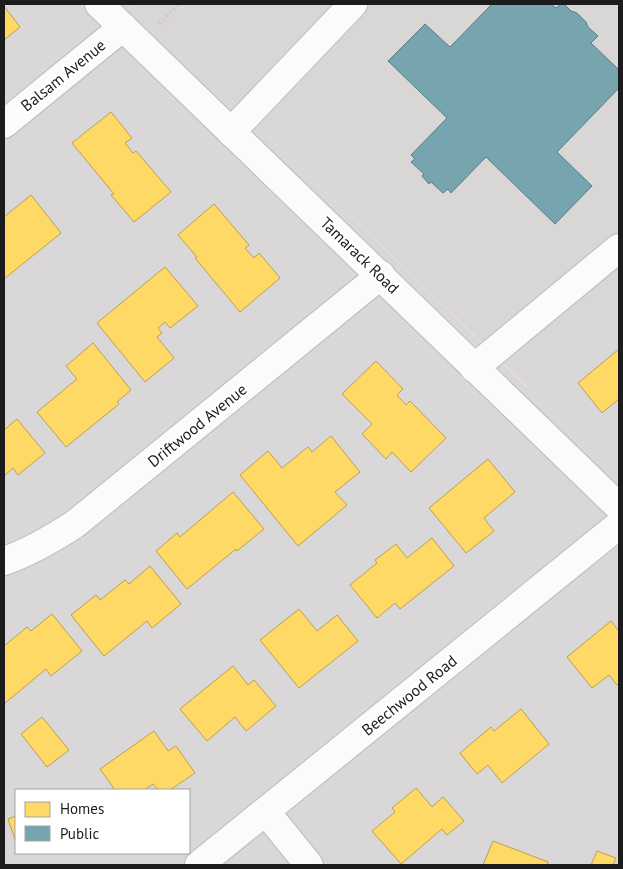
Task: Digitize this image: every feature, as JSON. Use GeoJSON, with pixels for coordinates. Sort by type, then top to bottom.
{"type":"FeatureCollection","features":[{"type":"Feature","properties":{"kind":"street","name":"Tamarack Road"},"geometry":{"type":"LineString","coordinates":[[99,4],[619,507]]}},
{"type":"Feature","properties":{"kind":"street"},"geometry":{"type":"LineString","coordinates":[[231,132],[353,4]]}},
{"type":"Feature","properties":{"kind":"street","name":"Balsam Avenue"},"geometry":{"type":"LineString","coordinates":[[4,124],[123,27]]}},
{"type":"Feature","properties":{"kind":"street"},"geometry":{"type":"LineString","coordinates":[[474,368],[619,248]]}},
{"type":"Feature","properties":{"kind":"street","name":"Driftwood Avenue"},"geometry":{"type":"LineString","coordinates":[[4,561],[26,553],[75,524],[381,275]]}},
{"type":"Feature","properties":{"kind":"street","name":"Beechwood Road"},"geometry":{"type":"LineString","coordinates":[[199,865],[619,525]]}},
{"type":"Feature","properties":{"kind":"street"},"geometry":{"type":"LineString","coordinates":[[266,812],[309,865]]}},
{"type":"Feature","properties":{"kind":"path"},"geometry":{"type":"LineString","coordinates":[[159,25],[179,4]]}},
{"type":"Feature","properties":{"kind":"shaded area"},"geometry":{"type":"Polygon","coordinates":[[[4,4],[132,4],[527,387],[619,314],[619,865],[4,865],[4,4]]]}},
{"type":"Feature","properties":{"kind":"shaded area"},"geometry":{"type":"Polygon","coordinates":[[[132,4],[619,4],[619,314],[528,387],[132,4]]]}},
{"type":"Feature","properties":{"kind":"building: Homes"},"geometry":{"type":"Polygon","coordinates":[[[4,6],[20,27],[4,40],[4,6]]]}},
{"type":"Feature","properties":{"kind":"building: Homes"},"geometry":{"type":"Polygon","coordinates":[[[111,112],[132,138],[125,143],[133,153],[136,151],[171,192],[134,222],[111,195],[114,194],[72,143],[111,112]]]}},
{"type":"Feature","properties":{"kind":"building: Homes"},"geometry":{"type":"Polygon","coordinates":[[[31,195],[61,233],[4,279],[4,217],[31,195]]]}},
{"type":"Feature","properties":{"kind":"building: Homes"},"geometry":{"type":"Polygon","coordinates":[[[214,204],[249,245],[245,248],[254,258],[259,253],[280,278],[240,312],[178,235],[214,204]]]}},
{"type":"Feature","properties":{"kind":"building: Homes"},"geometry":{"type":"Polygon","coordinates":[[[165,267],[198,306],[170,328],[165,322],[158,328],[162,333],[157,337],[174,358],[145,382],[97,323],[165,267]]]}},
{"type":"Feature","properties":{"kind":"building: Homes"},"geometry":{"type":"Polygon","coordinates":[[[93,343],[131,390],[117,402],[119,404],[66,447],[37,412],[77,379],[66,366],[93,343]]]}},
{"type":"Feature","properties":{"kind":"building: Homes"},"geometry":{"type":"Polygon","coordinates":[[[619,349],[619,399],[602,413],[578,383],[619,349]]]}},
{"type":"Feature","properties":{"kind":"building: Homes"},"geometry":{"type":"Polygon","coordinates":[[[376,361],[403,389],[397,395],[406,405],[410,401],[446,438],[411,472],[392,452],[386,459],[362,434],[372,424],[342,394],[376,361]]]}},
{"type":"Feature","properties":{"kind":"building: Homes"},"geometry":{"type":"Polygon","coordinates":[[[17,419],[45,453],[18,475],[13,468],[4,476],[4,430],[17,419]]]}},
{"type":"Feature","properties":{"kind":"building: Homes"},"geometry":{"type":"Polygon","coordinates":[[[331,436],[360,472],[335,492],[347,505],[298,546],[240,475],[268,451],[282,468],[308,447],[312,452],[331,436]]]}},
{"type":"Feature","properties":{"kind":"building: Homes"},"geometry":{"type":"Polygon","coordinates":[[[488,459],[515,492],[484,518],[494,531],[466,553],[429,508],[488,459]]]}},
{"type":"Feature","properties":{"kind":"building: Homes"},"geometry":{"type":"Polygon","coordinates":[[[233,492],[264,529],[187,589],[156,551],[177,533],[180,537],[233,492]]]}},
{"type":"Feature","properties":{"kind":"building: Homes"},"geometry":{"type":"Polygon","coordinates":[[[432,538],[454,566],[400,609],[395,603],[377,618],[350,585],[377,563],[375,560],[396,544],[407,558],[432,538]]]}},
{"type":"Feature","properties":{"kind":"building: Homes"},"geometry":{"type":"Polygon","coordinates":[[[150,566],[181,604],[152,628],[147,621],[104,656],[71,615],[96,595],[100,600],[125,580],[129,584],[150,566]]]}},
{"type":"Feature","properties":{"kind":"building: Homes"},"geometry":{"type":"Polygon","coordinates":[[[299,609],[317,631],[337,615],[358,641],[299,688],[260,640],[299,609]]]}},
{"type":"Feature","properties":{"kind":"building: Homes"},"geometry":{"type":"Polygon","coordinates":[[[52,614],[82,651],[51,676],[46,669],[5,703],[4,646],[27,627],[31,631],[52,614]]]}},
{"type":"Feature","properties":{"kind":"building: Homes"},"geometry":{"type":"Polygon","coordinates":[[[611,621],[619,631],[619,683],[617,685],[609,675],[592,688],[567,657],[611,621]]]}},
{"type":"Feature","properties":{"kind":"building: Homes"},"geometry":{"type":"Polygon","coordinates":[[[233,666],[248,685],[254,680],[276,706],[246,731],[235,717],[207,741],[180,709],[233,666]]]}},
{"type":"Feature","properties":{"kind":"building: Homes"},"geometry":{"type":"Polygon","coordinates":[[[521,709],[549,744],[502,783],[488,765],[477,774],[460,753],[491,727],[494,731],[521,709]]]}},
{"type":"Feature","properties":{"kind":"building: Homes"},"geometry":{"type":"Polygon","coordinates":[[[42,717],[69,750],[47,767],[21,734],[42,717]]]}},
{"type":"Feature","properties":{"kind":"building: Homes"},"geometry":{"type":"Polygon","coordinates":[[[154,731],[168,751],[176,746],[195,773],[171,789],[157,789],[153,784],[146,789],[114,789],[100,769],[154,731]]]}},
{"type":"Feature","properties":{"kind":"building: Homes"},"geometry":{"type":"Polygon","coordinates":[[[416,788],[432,807],[443,797],[464,821],[447,835],[442,829],[401,864],[372,831],[395,812],[392,808],[416,788]]]}},
{"type":"Feature","properties":{"kind":"building: Homes"},"geometry":{"type":"Polygon","coordinates":[[[15,816],[15,839],[8,819],[15,816]]]}},
{"type":"Feature","properties":{"kind":"building: Homes"},"geometry":{"type":"Polygon","coordinates":[[[493,841],[548,862],[547,865],[483,865],[493,841]]]}},
{"type":"Feature","properties":{"kind":"building: Homes"},"geometry":{"type":"Polygon","coordinates":[[[597,851],[616,858],[613,865],[591,865],[597,851]]]}},
{"type":"Feature","properties":{"kind":"building: Public"},"geometry":{"type":"Polygon","coordinates":[[[492,4],[551,4],[556,8],[564,4],[571,11],[577,13],[598,36],[591,43],[619,70],[619,88],[557,152],[592,186],[555,224],[486,157],[451,193],[448,189],[443,193],[431,182],[429,184],[422,176],[424,174],[411,162],[415,159],[411,155],[447,118],[388,61],[425,24],[450,47],[492,4]]]}}]}
